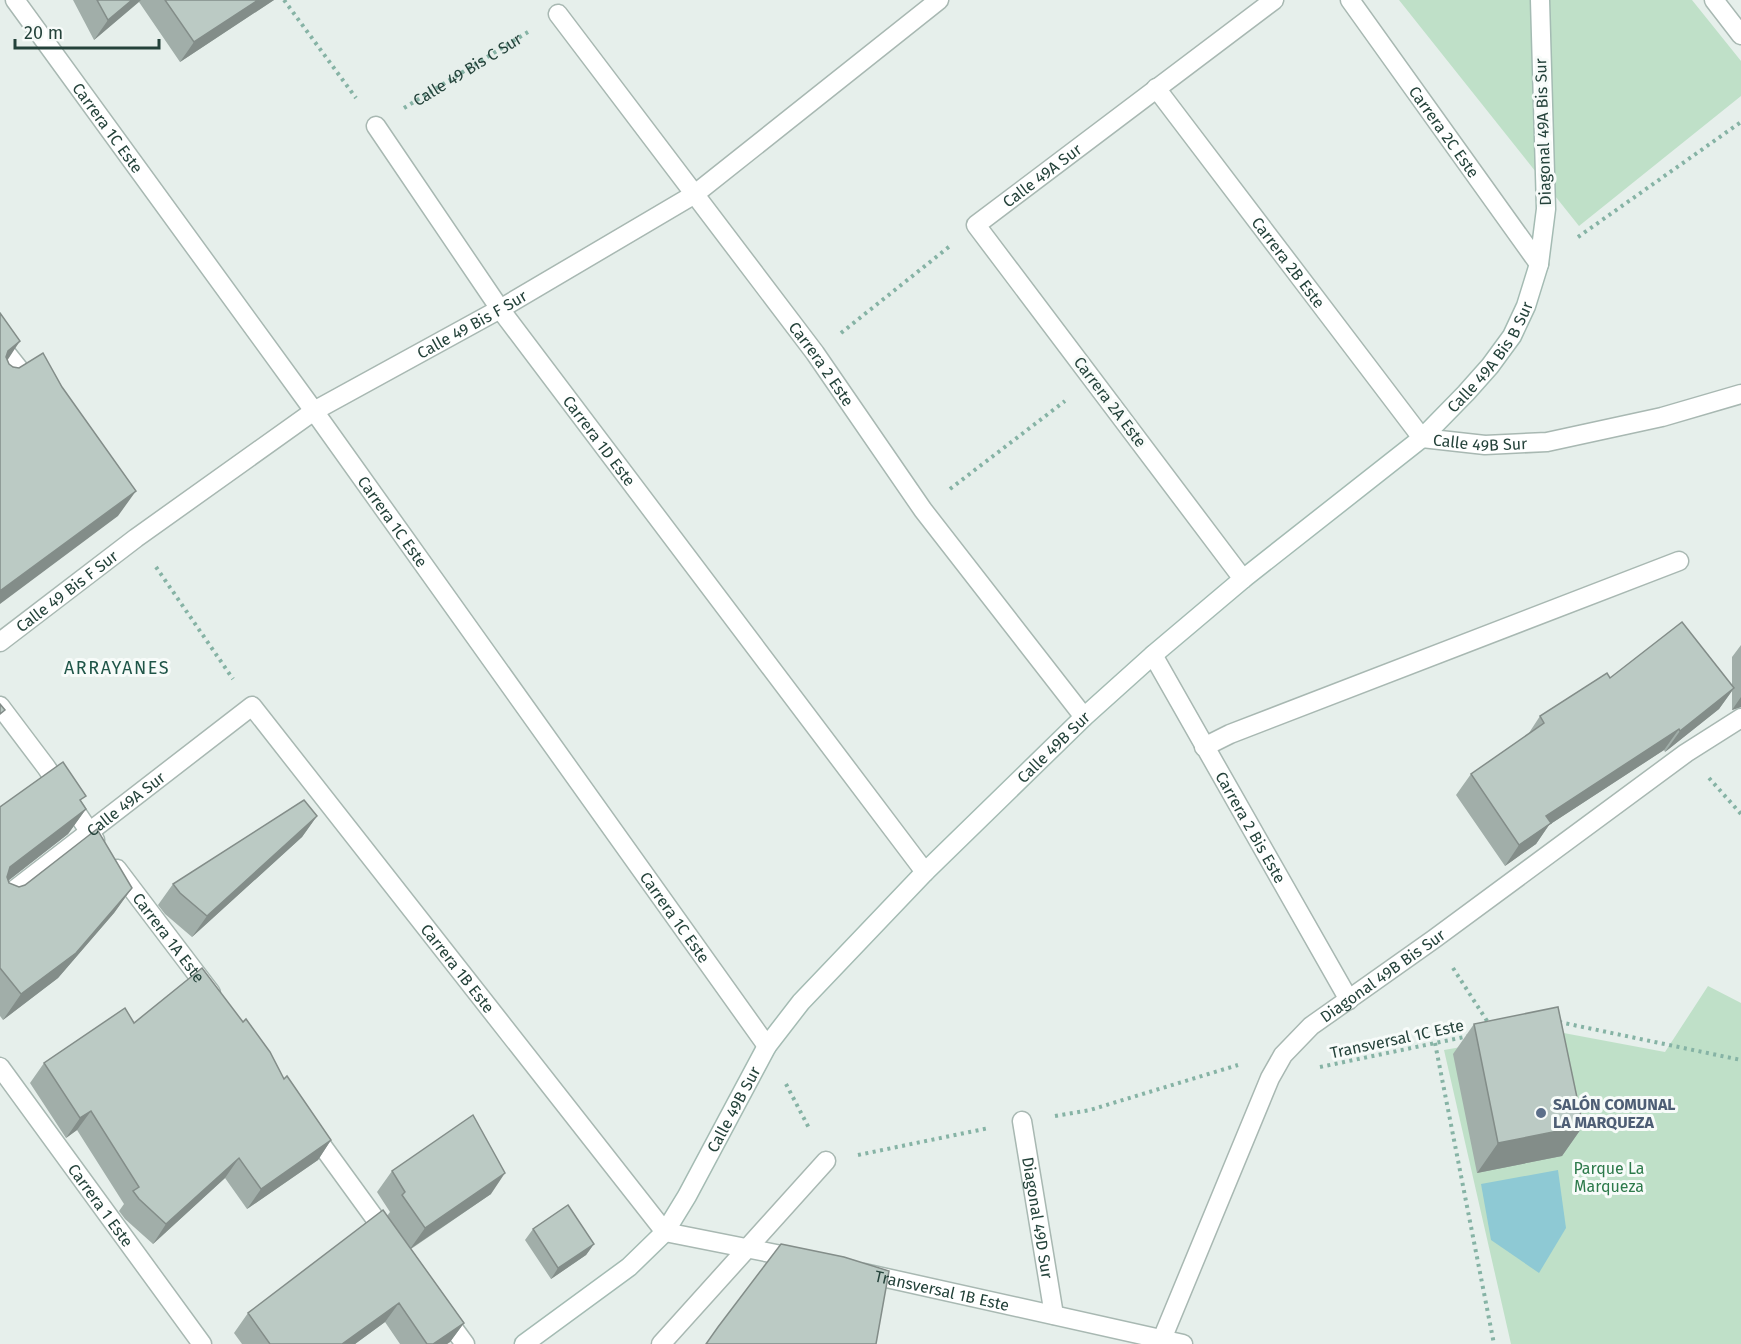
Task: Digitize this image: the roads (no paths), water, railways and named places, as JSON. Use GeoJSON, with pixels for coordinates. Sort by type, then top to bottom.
{"type":"FeatureCollection","features":[{"type":"Feature","properties":{"kind":"street","name":"Carrera 1C Este"},"geometry":{"type":"LineString","coordinates":[[15,0],[314,411],[767,1046]]}},
{"type":"Feature","properties":{"kind":"street","name":"Calle 49 Bis F Sur"},"geometry":{"type":"LineString","coordinates":[[0,642],[136,538],[314,411],[500,309],[695,194],[939,0]]}},
{"type":"Feature","properties":{"kind":"street","name":"Calle 49A Sur"},"geometry":{"type":"LineString","coordinates":[[976,225],[1274,0]]}},
{"type":"Feature","properties":{"kind":"street","name":"Carrera 2C Este"},"geometry":{"type":"LineString","coordinates":[[1350,0],[1539,264]]}},
{"type":"Feature","properties":{"kind":"street","name":"Diagonal 49A Bis Sur"},"geometry":{"type":"LineString","coordinates":[[1539,264],[1546,209],[1540,0]]}},
{"type":"Feature","properties":{"kind":"street"},"geometry":{"type":"LineString","coordinates":[[1714,0],[1741,35]]}},
{"type":"Feature","properties":{"kind":"street","name":"Carrera 2 Este"},"geometry":{"type":"LineString","coordinates":[[558,7],[815,353],[923,510],[1084,717]]}},
{"type":"Feature","properties":{"kind":"street","name":"Carrera 2B Este"},"geometry":{"type":"LineString","coordinates":[[1156,88],[1422,438]]}},
{"type":"Feature","properties":{"kind":"street","name":"Carrera 1D Este"},"geometry":{"type":"LineString","coordinates":[[376,126],[500,309],[925,873]]}},
{"type":"Feature","properties":{"kind":"street","name":"Carrera 2A Este"},"geometry":{"type":"LineString","coordinates":[[976,225],[1243,579]]}},
{"type":"Feature","properties":{"kind":"street","name":"Calle 49A Bis B Sur"},"geometry":{"type":"LineString","coordinates":[[1422,438],[1490,366],[1512,336],[1526,306],[1539,264]]}},
{"type":"Feature","properties":{"kind":"street"},"geometry":{"type":"LineString","coordinates":[[0,345],[19,369],[0,382]]}},
{"type":"Feature","properties":{"kind":"street","name":"Calle 49B Sur"},"geometry":{"type":"LineString","coordinates":[[524,1344],[629,1267],[665,1232],[687,1196],[767,1046],[801,1002],[925,873],[1084,717],[1152,656],[1243,579],[1422,438],[1485,444],[1546,442],[1662,417],[1741,394]]}},
{"type":"Feature","properties":{"kind":"street"},"geometry":{"type":"LineString","coordinates":[[1204,747],[1230,734],[1679,561]]}},
{"type":"Feature","properties":{"kind":"street","name":"Carrera 2 Bis Este"},"geometry":{"type":"LineString","coordinates":[[1152,656],[1349,1000]]}},
{"type":"Feature","properties":{"kind":"street","name":"Carrera 1A Este"},"geometry":{"type":"LineString","coordinates":[[0,706],[46,768],[89,832],[219,1004]]}},
{"type":"Feature","properties":{"kind":"street","name":"Calle 49A Sur"},"geometry":{"type":"LineString","coordinates":[[0,901],[252,706]]}},
{"type":"Feature","properties":{"kind":"street","name":"Carrera 1B Este"},"geometry":{"type":"LineString","coordinates":[[252,706],[665,1232]]}},
{"type":"Feature","properties":{"kind":"street","name":"Diagonal 49B Bis Sur"},"geometry":{"type":"LineString","coordinates":[[1162,1341],[1270,1078],[1283,1055],[1311,1026],[1434,939],[1686,753],[1741,718]]}},
{"type":"Feature","properties":{"kind":"street","name":"Carrera 1 Este"},"geometry":{"type":"LineString","coordinates":[[0,1067],[202,1344]]}},
{"type":"Feature","properties":{"kind":"street"},"geometry":{"type":"LineString","coordinates":[[297,1110],[395,1247]]}},
{"type":"Feature","properties":{"kind":"street","name":"Diagonal 49D Sur"},"geometry":{"type":"LineString","coordinates":[[1022,1121],[1054,1315]]}},
{"type":"Feature","properties":{"kind":"street"},"geometry":{"type":"LineString","coordinates":[[662,1344],[826,1161]]}},
{"type":"Feature","properties":{"kind":"street"},"geometry":{"type":"LineString","coordinates":[[665,1232],[808,1260]]}},
{"type":"Feature","properties":{"kind":"street","name":"Transversal 1B Este"},"geometry":{"type":"LineString","coordinates":[[843,1268],[1162,1341],[1184,1344]]}},
{"type":"Feature","properties":{"kind":"street"},"geometry":{"type":"LineString","coordinates":[[430,1295],[465,1344]]}},
{"type":"Feature","properties":{"kind":"water"},"geometry":{"type":"Polygon","coordinates":[[[1558,1170],[1566,1228],[1539,1273],[1491,1240],[1481,1184],[1558,1170]]]}},
{"type":"Feature","properties":{"kind":"place","name":"SALÓN COMUNAL LA MARQUEZA"},"geometry":{"type":"Point","coordinates":[1541,1113]}},
{"type":"Feature","properties":{"kind":"district","name":"ARRAYANES"},"geometry":{"type":"Point","coordinates":[117,668]}},
{"type":"Feature","properties":{"kind":"park label","name":"Parque La Marqueza"},"geometry":{"type":"Point","coordinates":[1609,1177]}}]}
